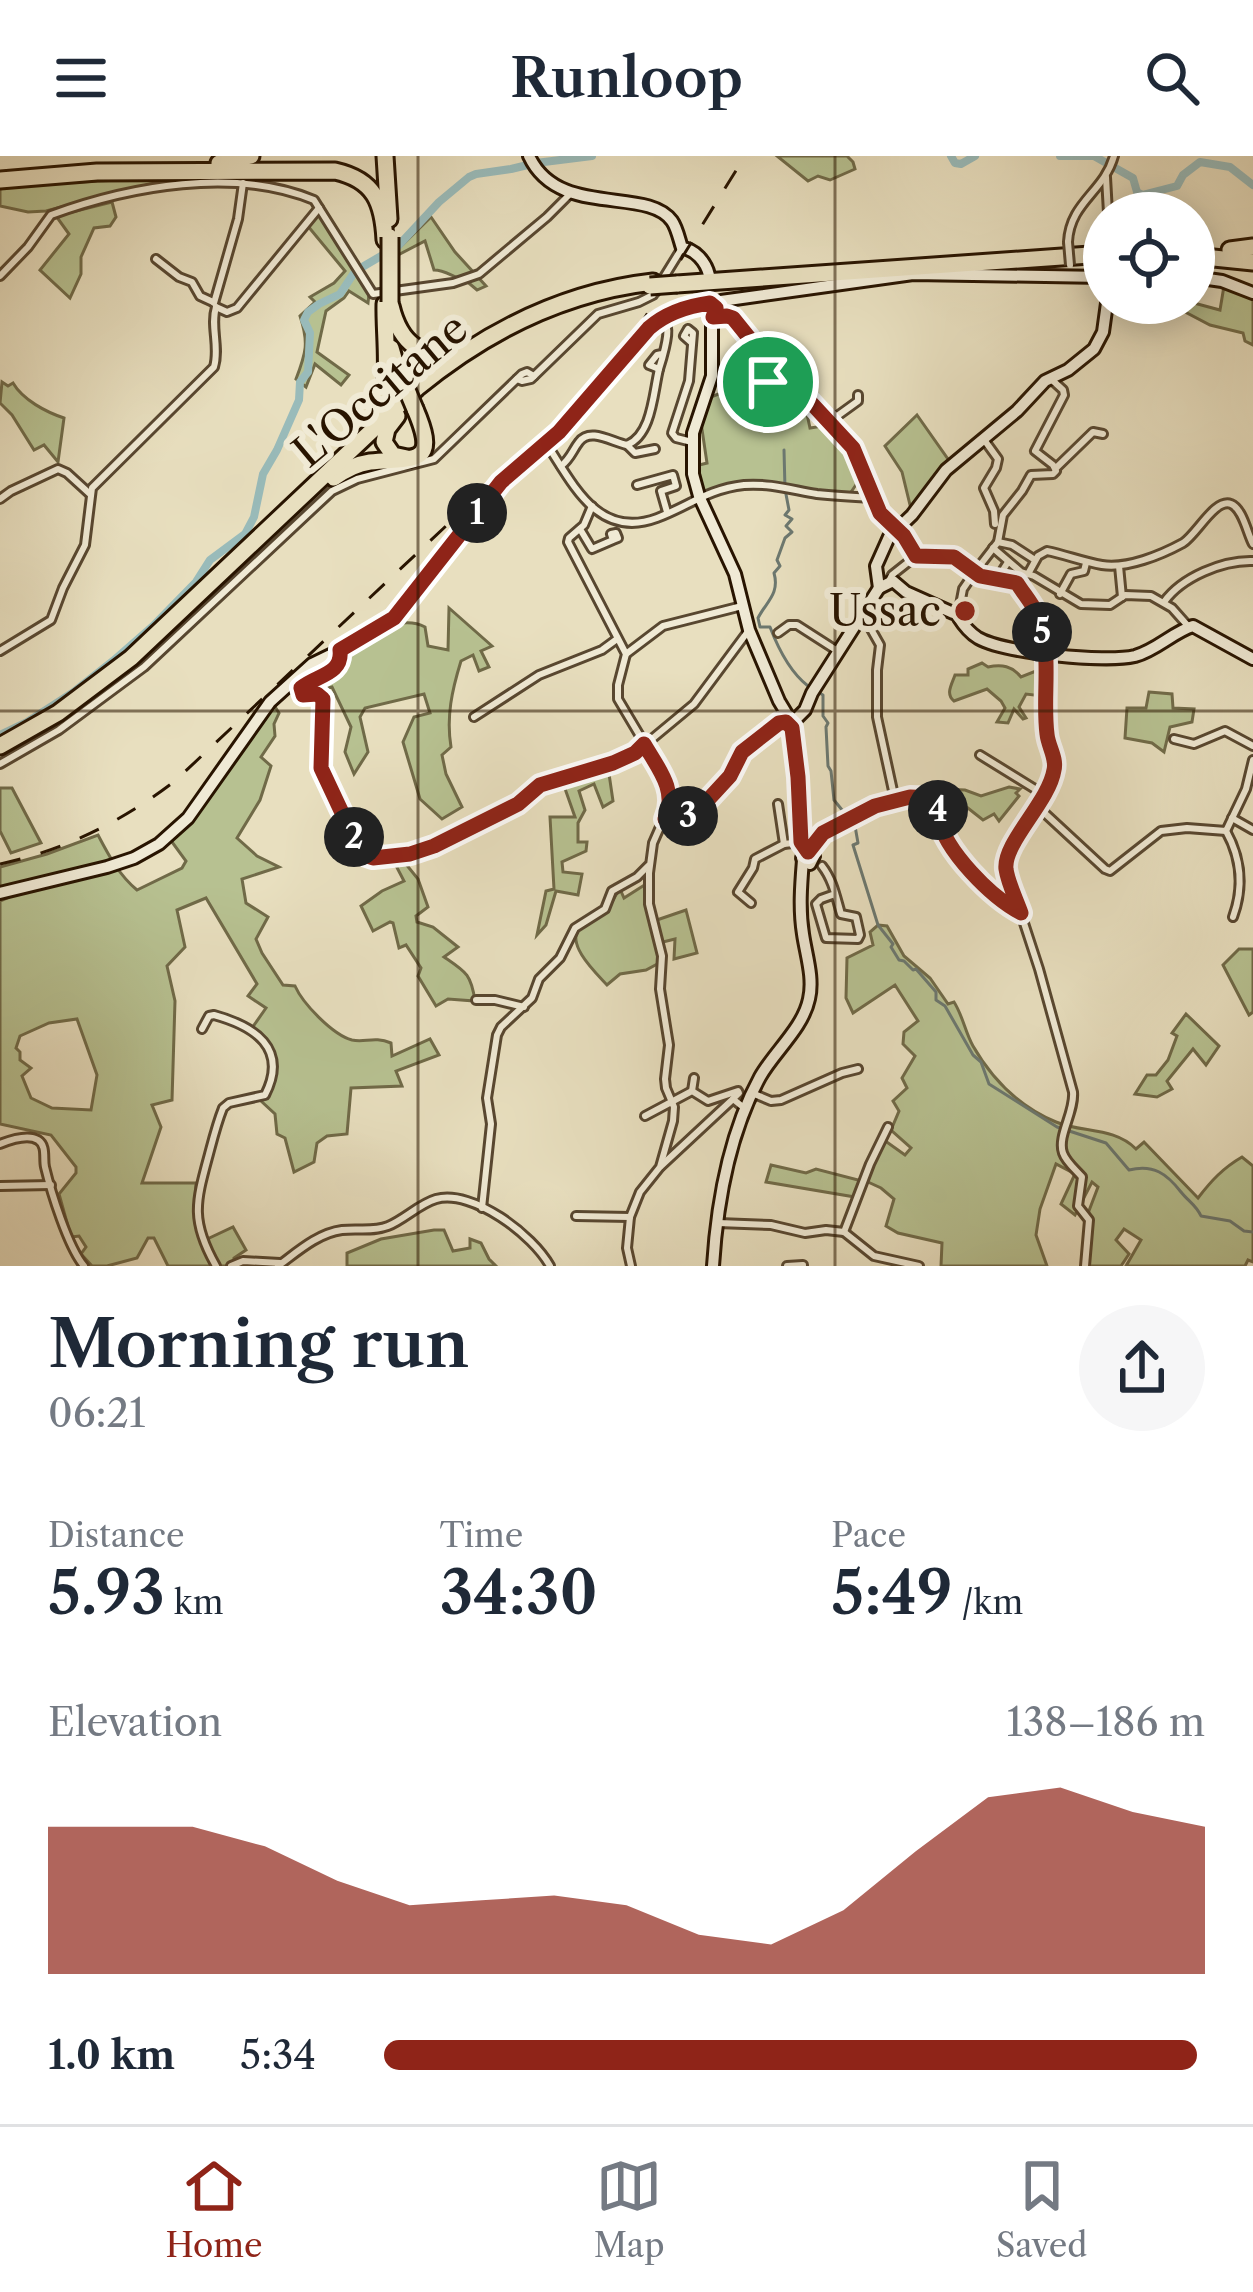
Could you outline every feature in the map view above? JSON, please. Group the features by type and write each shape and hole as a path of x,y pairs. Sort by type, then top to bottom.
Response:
{"highway":[{"path":"0,178 52,169 209,164 251,156"},
{"path":"322,484 381,412 385,396 389,315 385,156"},
{"path":"0,178 97,172 335,171 359,179 374,193 388,239"},
{"path":"1215,251 1253,254"},
{"name":"L'Occitane","path":"0,749 131,658 322,484 417,388 464,352 528,316 580,297 652,284 1083,253"},
{"path":"1215,253 1253,254"},
{"name":"L'Occitane","path":"0,749 71,710 123,670 409,401 466,356 532,320 591,298 652,284"},
{"path":"389,315 407,341 433,353 451,352 496,333"},
{"path":"322,484 362,463 407,461 424,448 425,438 394,364 389,315"},
{"path":"409,401 421,446 413,455 399,457 387,449 385,436 409,401"}],"street":[{"path":"1108,192 1113,158"},
{"path":"0,764 59,730 143,667 332,490 430,461 517,379 527,372 534,376 598,314 650,297 682,248 675,224 662,212 571,193 541,176 532,161"},
{"path":"1070,271 1069,226 1108,174"},
{"path":"0,276 28,248 51,214 166,187 243,183 310,197 375,295 471,278 493,265 571,193"},
{"path":"0,651 50,620 85,545 90,494 97,482 214,367 215,305 243,183"},
{"path":"156,260 191,282 200,296 215,305 227,311 237,308 320,207"},
{"path":"682,248 701,260 713,298 712,376 698,411 692,466 700,496 729,559 749,630 791,721 810,854"},
{"path":"0,893 134,858 159,844 188,818 270,702 312,664 394,618 493,492 546,443 656,322 713,298 913,274 1083,273"},
{"path":"1215,280 1253,293"},
{"path":"713,298 758,349 768,382 802,393 853,448 880,513 916,556"},
{"path":"1104,324 1094,349 1051,379 946,470 889,537 875,572 884,584 957,614 984,641 1045,653 1130,657 1165,643 1188,626"},
{"path":"627,445 642,435 667,328"},
{"path":"692,344 689,381 672,433 692,442"},
{"path":"659,369 645,364 662,354"},
{"path":"1051,379 1064,395 1035,451 1056,468"},
{"path":"829,422 857,401 858,395"},
{"path":"957,614 962,594 997,535 1003,514 1031,475 1053,474 1093,432 1102,434"},
{"path":"561,466 586,436 627,445 635,453 655,449"},
{"path":"982,438 998,459 984,488 1008,562 1082,604 1110,605 1122,597 1139,595 1164,602 1188,626 1253,659"},
{"path":"546,443 581,497 611,519 625,523 657,518 700,496 745,485 873,499"},
{"path":"0,500 58,469 90,494"},
{"path":"637,485 673,475 676,486 661,491"},
{"path":"657,480 668,513"},
{"path":"1012,582 1047,551 1119,566 1139,561 1187,540 1223,503 1240,512 1253,544"},
{"path":"592,506 568,542 626,654"},
{"path":"580,530 592,548 613,540"},
{"path":"997,535 1035,560"},
{"path":"1019,552 1022,572"},
{"path":"665,819 686,817 706,802 730,776 742,752 779,723 805,710 884,584 916,556 954,557 974,573 1019,585 1042,630 1046,734 1055,764 1038,807 1006,861 1073,1092 1062,1152 1082,1178 1077,1199 1089,1220 1085,1266"},
{"path":"1060,593 1071,574 1084,571 1087,561"},
{"path":"996,580 1008,562"},
{"path":"1164,602 1174,590 1208,571 1232,562 1253,562"},
{"path":"1119,566 1122,597"},
{"path":"660,1167 674,1121 666,1088 669,1061 660,989 662,956 649,904 650,865 653,843 670,802 665,778 617,694 626,654 663,626 743,606"},
{"path":"862,615 880,645 877,717 895,800"},
{"path":"778,633 797,625 839,652"},
{"path":"340,650 341,660 334,671 304,685 300,692 323,699 321,768 359,849 373,858 410,854 445,840 518,804 540,785 635,753 694,704 749,630"},
{"path":"474,717 534,677 602,650 617,639"},
{"path":"1174,740 1194,744 1225,731 1253,746"},
{"path":"980,755 1044,794"},
{"path":"1233,917 1240,862 1226,831 1246,789 1253,760"},
{"path":"713,1266 722,1188 746,1108 809,1001 801,875 823,833 895,800 938,799 938,816 957,853 992,893 1021,913"},
{"path":"778,804 784,844"},
{"path":"1038,807 1109,871 1161,831 1226,831"},
{"path":"1232,818 1253,830"},
{"path":"752,904 738,890 755,860 784,844 810,854 830,876 836,894 841,914 856,917 860,935 854,941 826,938 816,904 836,894"},
{"path":"482,1208 490,1124 487,1099 501,1027 532,998 539,979 560,958 575,928 605,909 612,891 650,865"},
{"path":"476,1000 524,1007"},
{"path":"202,1029 214,1015 245,1024 263,1039 271,1062 265,1095 223,1108 198,1188 202,1237 216,1266"},
{"path":"752,1093 781,1100 858,1070"},
{"path":"645,1116 692,1090 694,1078"},
{"path":"631,1266 627,1248 630,1217 640,1192 739,1092 708,1101 692,1090"},
{"path":"733,1099 746,1108"},
{"path":"844,1232 888,1127"},
{"path":"0,1144 22,1138 39,1141 44,1147 46,1169 70,1244 84,1266"},
{"path":"0,1186 51,1185"},
{"path":"231,1266 243,1261 280,1265 310,1242 337,1230 390,1226 440,1198 468,1200 522,1232 550,1266"},
{"path":"576,1216 630,1217"},
{"path":"716,1223 771,1225 805,1233 844,1232 874,1256 919,1266"},
{"path":"787,1266 803,1265"}],"green space":[{"path":"777,156 847,156 855,169 830,180 818,176 808,181"},
{"path":"178,177 46,211 0,206 0,186"},
{"path":"112,202 116,217 110,226 94,228 70,298 40,270 69,234 56,216"},
{"path":"319,211 369,294 368,303 349,291 326,311 317,352 349,375 341,385 315,364 306,387 296,379 305,348 300,316 315,302 310,297 345,271 307,225"},
{"path":"431,217 486,286 477,290 464,279 434,270 425,241 396,256"},
{"path":"1224,286 1253,297 1253,345 1243,333 1208,324 1215,324 1215,309 1220,310"},
{"path":"761,378 769,386 802,394 819,413 807,414 810,428 817,427 822,417 843,438 864,473 849,495 761,483 703,493 695,466 707,463 700,416 708,398"},
{"path":"2,382 13,383 36,405 64,418 58,462 44,445 34,450 0,403"},
{"path":"917,415 950,462 911,509 902,472 885,446"},
{"path":"449,608 492,646 481,651 489,667 479,671 473,655 461,661 450,714 451,747 442,755 462,807 442,819 420,799 403,742 414,717 430,713 424,694 365,708 360,717 368,752 354,774 345,752 351,727 332,687 303,691 336,671 347,654 383,628 405,623 425,627 428,646 448,650"},
{"path":"982,663 1006,667 1021,677 1041,669 1051,697 1026,694 1019,707 1026,718 1014,709 1008,723 997,722 1005,708 987,689 954,701 950,692 955,675 968,675 968,669"},
{"path":"1149,692 1172,694 1173,708 1194,709 1192,722 1170,727 1164,752 1152,743 1125,738 1127,708 1146,708"},
{"path":"272,702 279,713 275,736 261,757 271,766 260,800 237,838 279,867 242,879 246,903 268,917 256,939 262,953 283,985 295,986 319,1018 344,1037 391,1043 392,1056 430,1039 439,1055 396,1071 402,1086 351,1088 347,1134 327,1136 317,1143 314,1162 294,1172 285,1138 277,1134 275,1114 261,1101 273,1073 266,1044 252,1028 266,1008 248,996 257,984 206,898 177,910 185,947 167,966 175,1001 172,1100 152,1105 161,1127 142,1183 196,1183 195,1213 203,1241 233,1227 246,1250 234,1258 234,1266 168,1266 154,1238 148,1238 137,1258 92,1266 81,1254 86,1247 79,1236 71,1237 59,1194 76,1167 51,1135 0,1124 0,901 7,898 0,892 0,867 98,835 137,890 182,868 186,861 172,837","holes":["77,1019 97,1075 91,1110 52,1108 31,1098 22,1076 31,1068 20,1060 16,1048 20,1036 49,1023"]},
{"path":"608,767 613,801 603,807 594,784 579,791 585,810 578,823 578,842 587,842 586,851 562,862 563,872 582,874 578,895 556,891 546,925 537,935 546,891 554,889 550,817 575,817 563,783"},
{"path":"1009,787 1020,789 1019,796 999,821 994,814 983,820 959,801 939,809 942,789 981,796"},
{"path":"0,788 12,788 41,843 11,853 0,831"},
{"path":"392,858 401,858 418,879 428,907 416,916 417,922 433,927 458,947 444,957 466,974 475,1001 448,999 436,1006 418,976 421,968 406,945 399,948 393,923 373,931 361,906 404,881"},
{"path":"646,884 650,925 661,962 620,974 607,985 584,958 576,935 582,925 606,911 620,889 624,898"},
{"path":"686,910 697,953 674,959 675,939 663,942 654,921"},
{"path":"878,925 887,926 904,956 930,978 948,1004 954,1002 970,1041 998,1081 1043,1116 1118,1137 1136,1149 1144,1142 1198,1198 1242,1157 1253,1166 1253,1262 1248,1260 1245,1266 1126,1266 1141,1240 1124,1229 1116,1240 1129,1254 1121,1266 1084,1266 1087,1216 1098,1187 1092,1182 1075,1215 1061,1204 1075,1174 1056,1164 1036,1235 1047,1266 941,1266 942,1243 886,1226 894,1199 867,1179 884,1140 905,1155 911,1148 891,1130 899,1111 893,1101 907,1088 902,1078 915,1056 903,1044 904,1032 918,1021 895,985 853,1013 846,998 847,958 873,945 870,932"},
{"path":"1239,949 1253,949 1253,1012 1249,1015 1223,965"},
{"path":"1186,1014 1219,1046 1206,1065 1193,1049 1167,1081 1172,1089 1157,1097 1135,1094 1147,1075 1156,1075 1168,1060 1177,1036 1172,1033"},
{"path":"771,1165 806,1173 816,1169 862,1181 855,1197 766,1182"},
{"path":"444,1230 453,1251 470,1248 470,1239 481,1243 496,1266 347,1266 347,1253 381,1239"}],"waterway":[{"path":"0,735 75,691 113,661 196,582 210,560 245,534 254,517 263,474 308,372 310,333 304,320 308,312 340,294 354,273 398,246 469,177 592,156"},
{"path":"951,156 961,164 975,156"},
{"path":"1060,156 1094,156 1133,178 1142,195 1177,186 1200,162 1230,167 1253,185"},
{"path":"784,450 789,510 785,515 792,519 786,526 792,532 777,560 774,592 758,618 760,627 770,627 785,659 808,686"},
{"path":"816,691 823,695 823,716 828,723 834,800 855,826 858,843 853,845 878,925 899,960 916,969 936,992 936,1000 945,1006 981,1062 989,1084 1057,1127 1106,1143 1129,1170 1146,1168 1165,1176 1201,1216 1230,1221 1253,1232"}],"railway":[{"path":"0,864 92,832 175,781 548,430 639,327 745,156"}],"place":[{"name":"Ussac","path":"965,611"}],"route":[{"path":"710,303 716,308 713,317 733,318 758,349 768,382 802,393 847,440 880,513 904,536 916,556 954,557 980,576 1017,583 1036,614 1045,656 1046,734 1055,764 1031,819 1008,852 1007,874 1021,913 992,893 965,865 944,832 937,798 910,797 875,806 823,833 808,852 801,844 792,728 786,722 745,749 730,776 686,817 665,819 670,802 665,778 644,744 613,763 540,785 518,804 434,846 410,854 364,855 321,768 323,699 317,694 303,695 301,688 334,671 341,660 340,650 394,618 501,482 559,432 656,322 710,303"}]}
